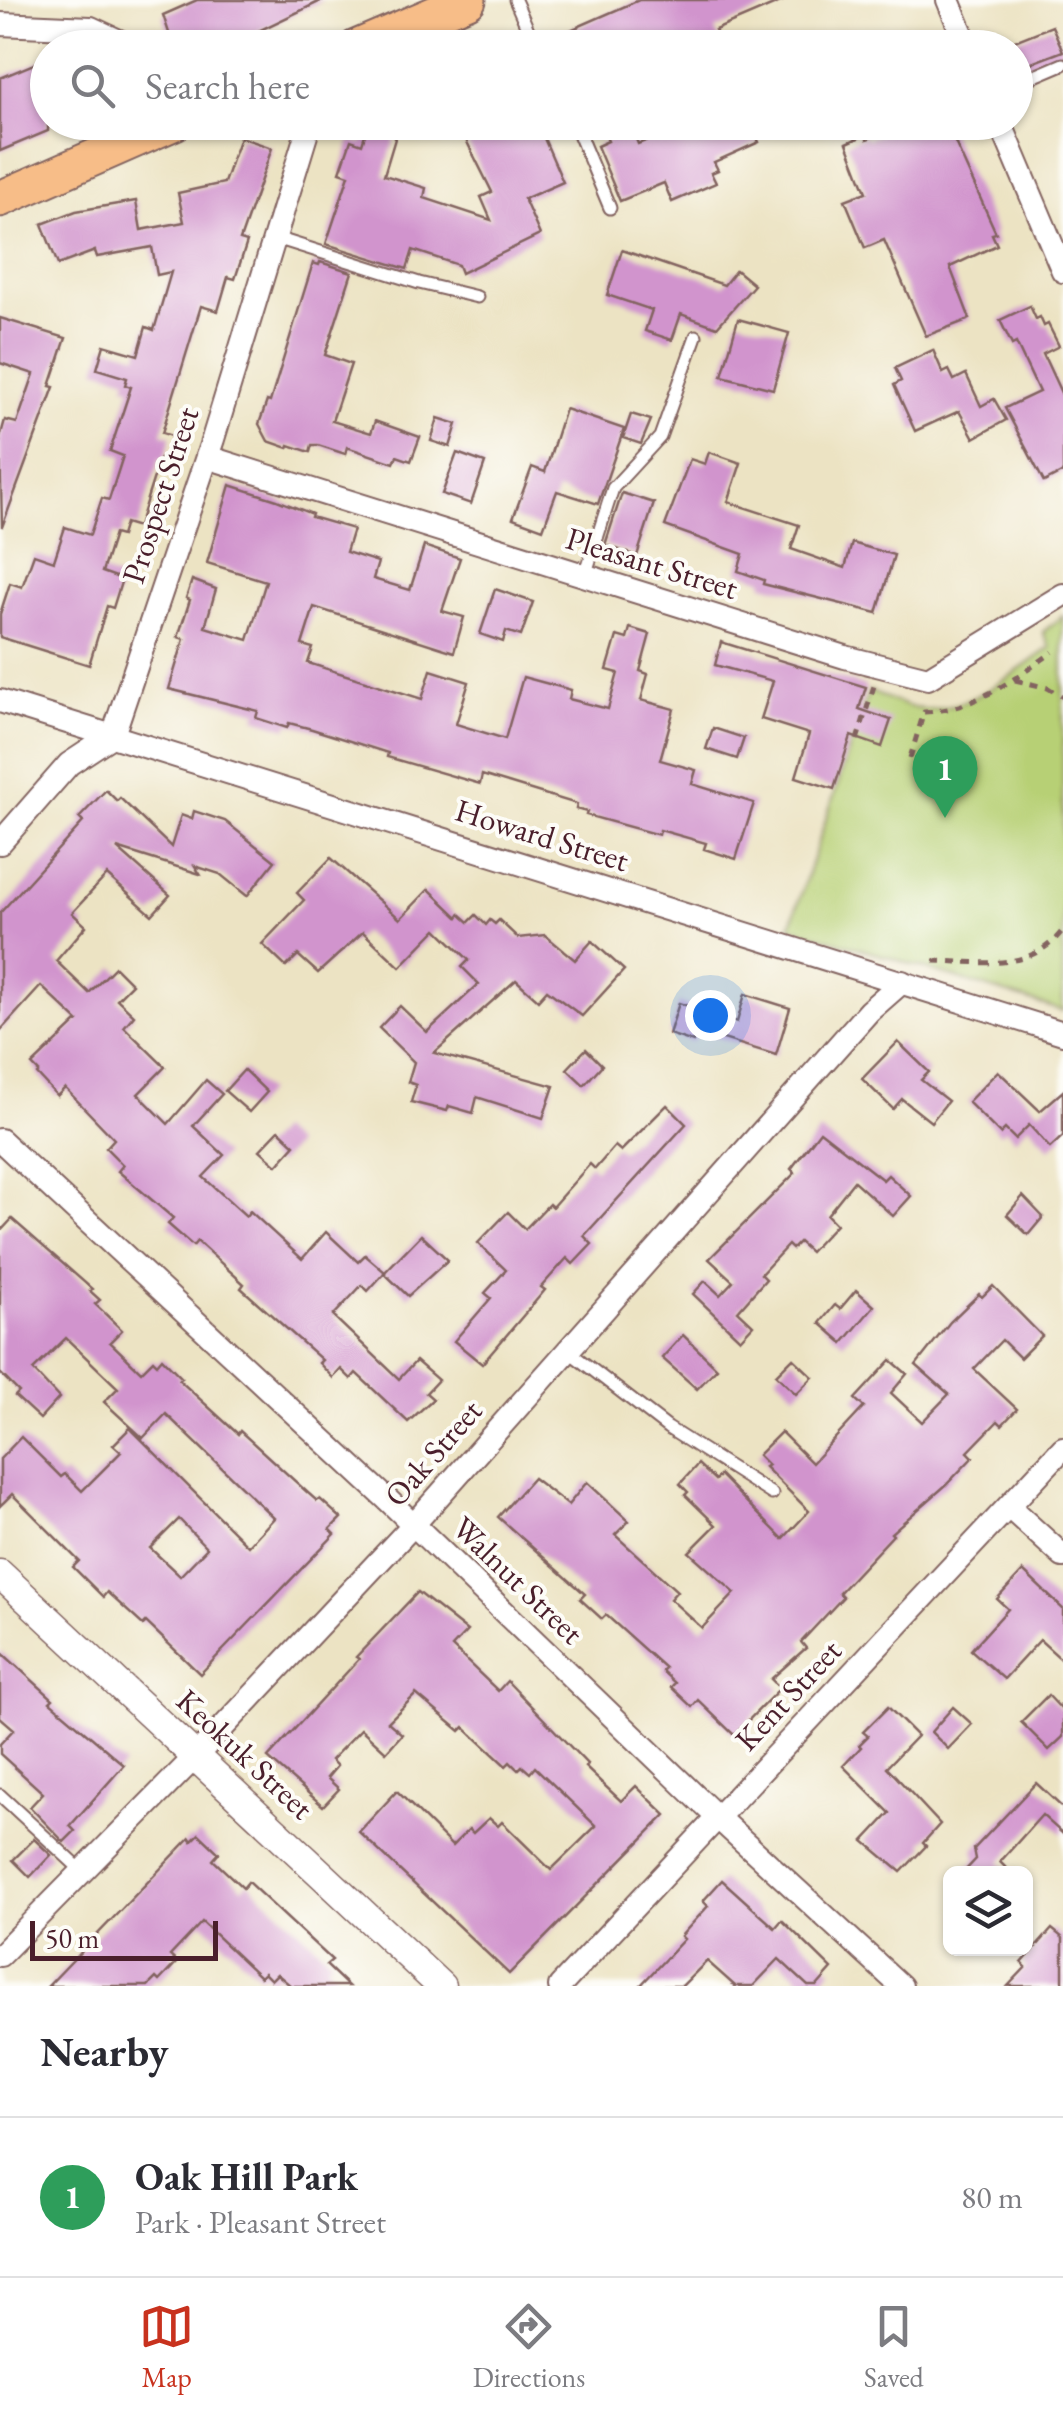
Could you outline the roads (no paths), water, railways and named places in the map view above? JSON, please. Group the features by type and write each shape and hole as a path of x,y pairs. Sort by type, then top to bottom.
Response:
{"main road":[{"path":"398,30 468,0"},
{"path":"0,199 133,140"}],"street":[{"path":"948,0 961,30"},
{"path":"0,24 95,30"},
{"name":"Prospect Street","path":"113,735 207,457 305,140"},
{"path":"1008,140 1063,271"},
{"name":"Pleasant Street","path":"207,457 844,658 928,678 1063,594"},
{"name":"Howard Street","path":"0,701 1063,1033"},
{"path":"0,843 70,764 113,735"},
{"name":"Oak Street","path":"0,1955 196,1756 413,1526 869,1011 902,982"},
{"name":"Walnut Street","path":"0,1140 901,1986"},
{"name":"Kent Street","path":"560,1986 1063,1448"},
{"path":"1008,1506 1063,1556"},
{"name":"Keokuk Street","path":"0,1574 442,1986"}],"lane":[{"path":"515,0 528,30"},
{"path":"1033,77 1063,64"},
{"path":"582,140 610,208"},
{"path":"276,238 419,283 477,296"},
{"path":"586,576 612,488 660,437 696,336"},
{"path":"567,1350 668,1428 772,1494"},
{"path":"0,1795 81,1870"}],"place":[{"name":"Oak Hill Park","path":"945,818"}]}
